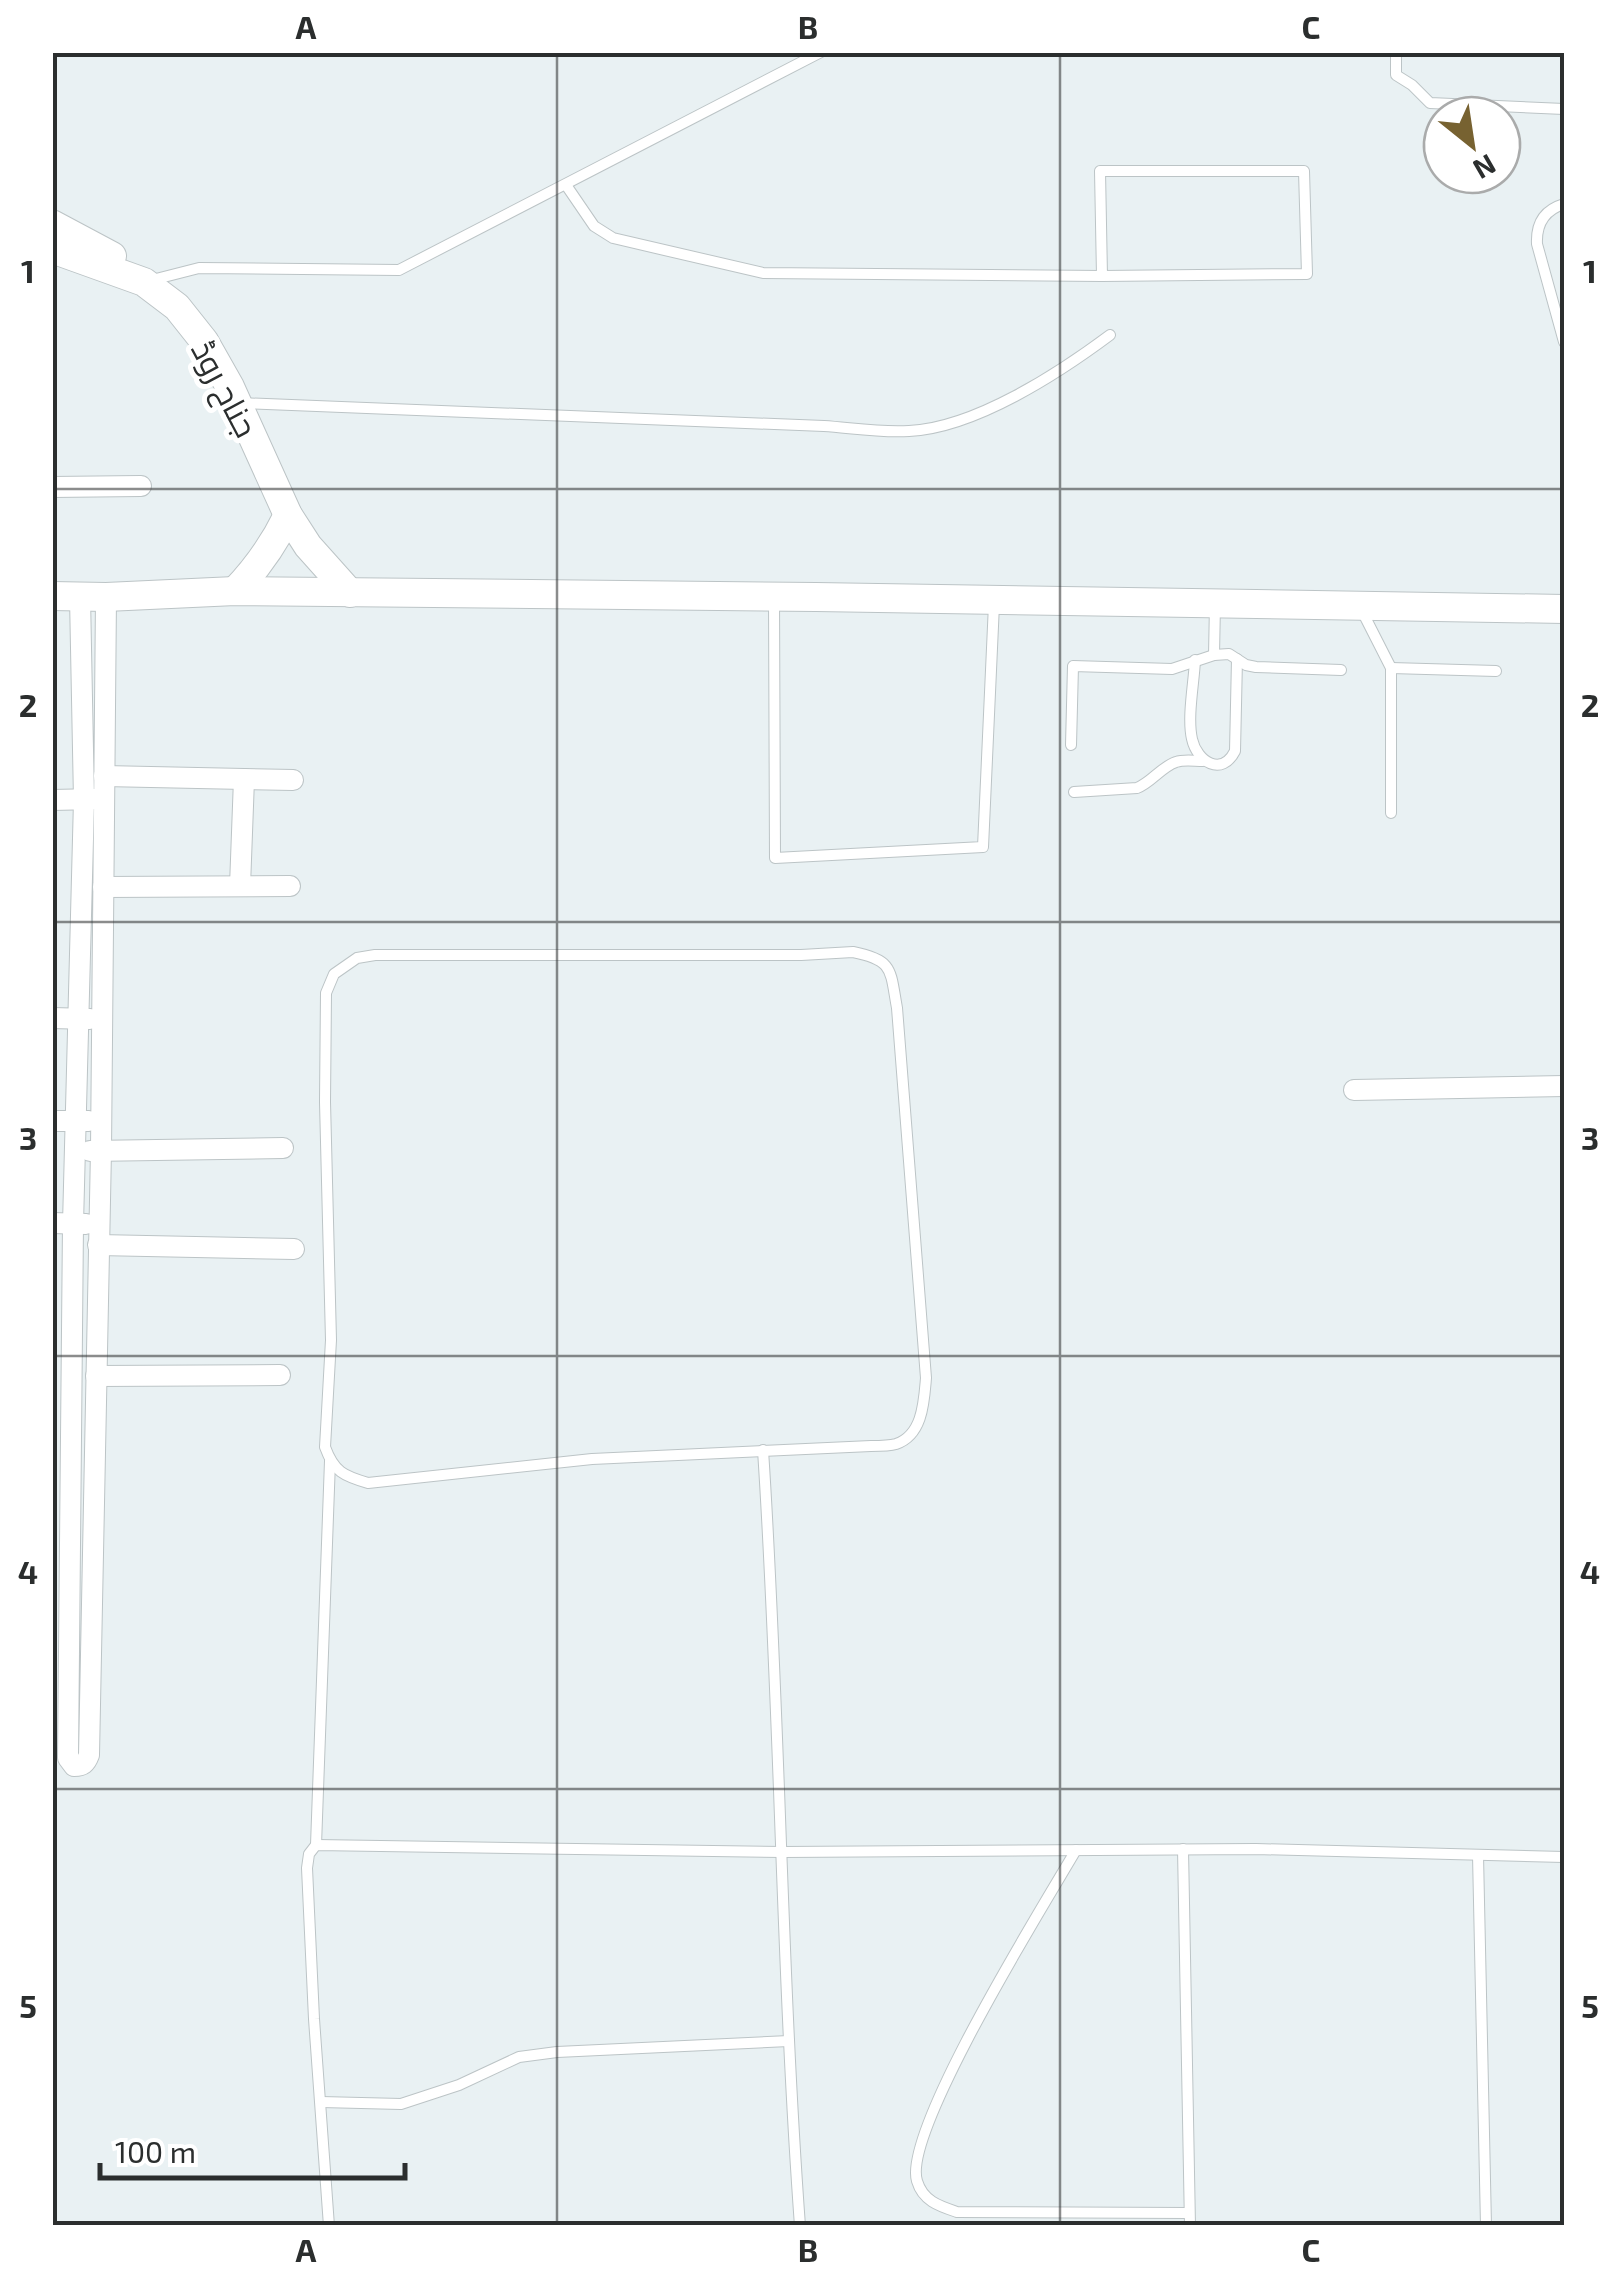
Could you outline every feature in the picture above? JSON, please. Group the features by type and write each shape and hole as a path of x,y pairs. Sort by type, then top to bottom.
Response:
{"street":[{"path":"52,224 106,252 144,282"},
{"name":"جناح روڈ","path":"52,249 144,282 178,307 204,340 238,403 288,515 308,546 350,594"},
{"path":"52,488 141,486"},
{"path":"235,591 258,566 288,515"},
{"path":"80,597 235,591 1564,609"},
{"path":"80,597 94,799 103,887 89,1755 86,1763 74,1766 68,1758 62,1440 63,1224 75,1151 94,799 104,776 80,597"},
{"path":"104,776 294,780"},
{"path":"240,886 244,779"},
{"path":"52,800 94,799"},
{"path":"103,887 290,886"},
{"path":"52,1018 102,1019"},
{"path":"1354,1090 1564,1086"},
{"path":"52,1122 101,1121"},
{"path":"75,1151 283,1148"},
{"path":"63,1224 98,1223"},
{"path":"98,1245 294,1249"},
{"path":"96,1376 280,1375"},
{"path":"62,1440 94,1446"}],"lane":[{"path":"144,282 199,268 399,270 821,52"},
{"path":"1396,52 1396,74 1430,103 1564,109"},
{"path":"566,185 594,226 614,238 763,273 1102,276 1306,274 1304,171 1100,170 1102,276"},
{"path":"1564,204 1544,216 1536,230 1564,342"},
{"path":"238,403 910,432 951,424 1006,400 1068,366 1110,335"},
{"path":"774,596 774,858 983,847 994,600"},
{"path":"1214,655 1215,604"},
{"path":"1359,606 1391,668 1392,813"},
{"path":"1072,745 1074,666 1172,668 1229,654 1256,667 1341,670"},
{"path":"1196,660 1191,730 1196,753 1212,764 1223,764 1235,751 1237,659"},
{"path":"1391,668 1496,670"},
{"path":"1074,792 1138,788 1178,761 1204,760"},
{"path":"330,1461 346,1476 368,1484 592,1459 894,1444 909,1435 923,1410 926,1378 897,1008 885,964 876,956 852,952 375,955 357,958 334,974 326,992 331,1340 326,1447 330,1461 316,1845 309,1854 307,1868 330,2226"},
{"path":"763,1450 800,2226"},
{"path":"316,1845 783,1852 1256,1849 1564,1858"},
{"path":"1076,1850 966,2040 918,2147 916,2178 923,2194 958,2212 1190,2219 1184,1849"},
{"path":"1478,1856 1486,2226"},
{"path":"321,2102 401,2104 458,2086 518,2057 790,2041"}]}
